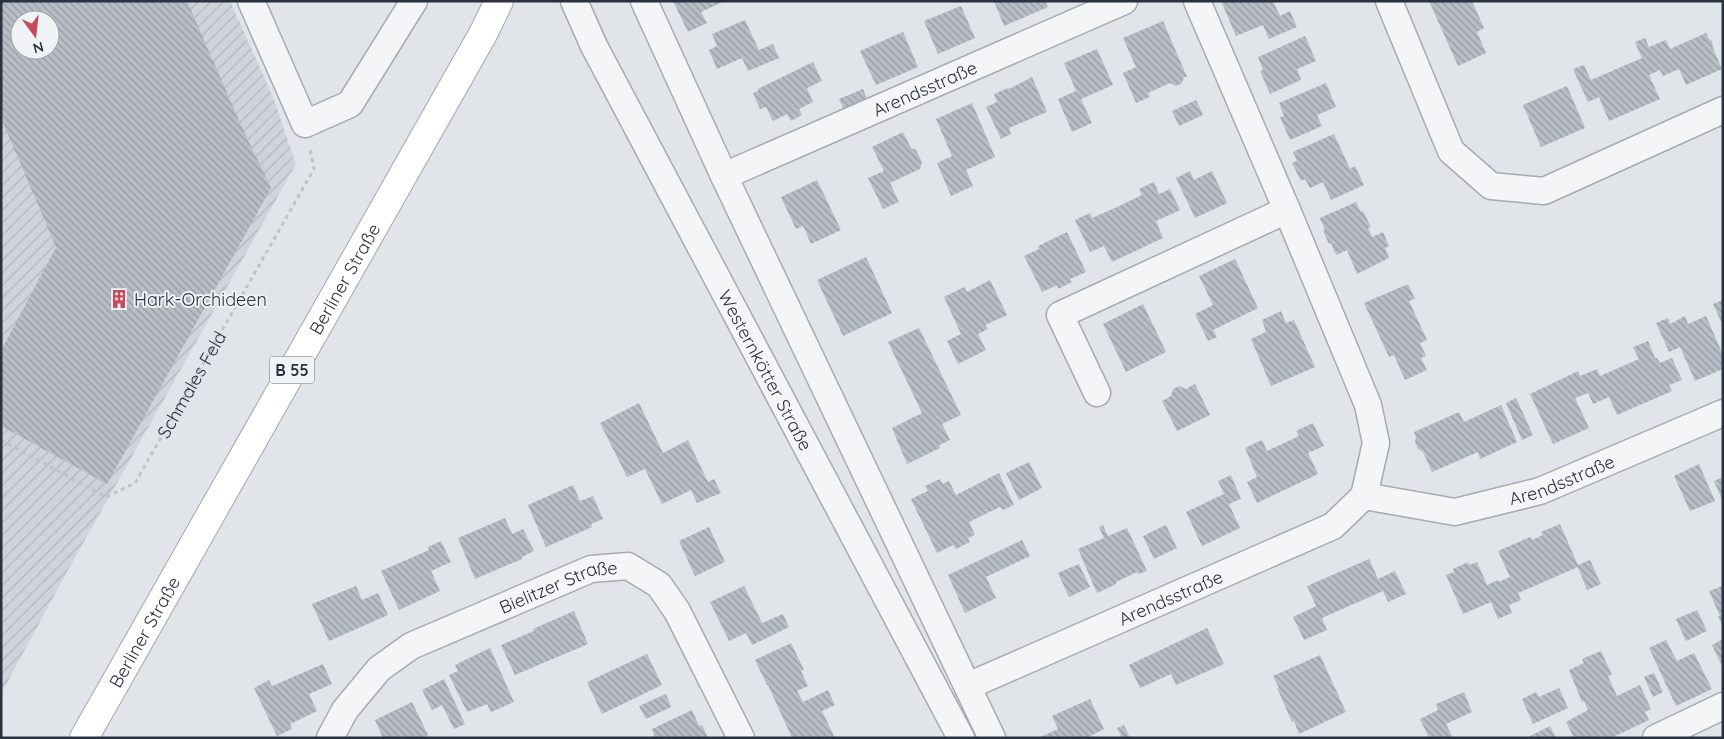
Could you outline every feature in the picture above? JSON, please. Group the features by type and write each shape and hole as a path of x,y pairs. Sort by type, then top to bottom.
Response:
{"main road":[{"name":"Berliner Straße","path":"84,738 500,1"}],"street":[{"path":"251,1 305,124 350,104 414,1"},
{"name":"Westernkötter Straße","path":"574,1 594,46 962,738"},
{"path":"644,1 724,176 992,738"},
{"name":"Arendsstraße","path":"724,176 1124,1"},
{"path":"1197,1 1368,404 1376,444 1364,496"},
{"path":"1389,1 1451,150 1491,186 1544,191 1723,110"},
{"path":"1097,393 1060,314 1287,210"},
{"name":"Arendsstraße","path":"968,686 1333,526 1364,496 1455,512 1540,491 1723,413"},
{"name":"Bielitzer Straße","path":"330,738 345,710 379,669 411,646 591,568 628,566 659,585 677,611 741,738"},
{"path":"1656,738 1723,706"}],"path":[{"name":"Schmales Feld","path":"1,440 106,497 135,483 314,169 305,124"}],"shaded area":[{"path":"1,1 230,1 273,97 296,164 62,581 1,694"}],"building":[{"name":"Hark-Orchideen","path":"1,1 187,1 240,123 271,188 107,484 1,426 1,351 56,247 1,118"},
{"path":"673,1 725,1 701,12 707,23 688,32"},
{"path":"994,1 1045,1 1048,7 1004,26"},
{"path":"1221,1 1273,1 1280,16 1290,11 1297,27 1269,39 1263,25 1236,36"},
{"path":"1429,1 1472,1 1484,28 1477,32 1486,53 1458,66"},
{"path":"961,6 975,38 938,54 924,21"},
{"path":"745,20 759,50 773,44 779,58 748,71 742,58 717,69 709,50 717,46 712,34"},
{"path":"1163,21 1187,77 1184,77 1182,83 1176,86 1170,83 1148,93 1150,97 1136,103 1123,73 1136,67 1123,38"},
{"path":"903,32 918,67 876,85 860,51"},
{"path":"1706,33 1712,41 1722,69 1686,85 1679,69 1663,76 1660,70 1649,75 1660,99 1609,121 1599,97 1588,102 1573,69 1584,65 1591,80 1642,58 1635,42 1645,38 1649,47 1666,40 1670,49"},
{"path":"1305,36 1316,61 1297,69 1301,80 1270,94 1260,71 1263,70 1258,57"},
{"path":"1097,49 1113,85 1081,99 1092,123 1072,132 1058,99 1076,91 1064,63"},
{"path":"813,62 822,81 807,88 813,102 799,109 802,115 791,121 787,114 773,121 766,107 760,109 753,93"},
{"path":"1032,77 1047,112 1009,128 1011,134 1001,139 986,107 997,102 994,94 1009,89"},
{"path":"1326,83 1336,107 1317,115 1322,126 1290,140 1280,117 1284,116 1279,103"},
{"path":"1567,86 1585,128 1541,147 1523,105"},
{"path":"863,89 868,101 845,112 839,99"},
{"path":"1196,100 1203,115 1179,126 1172,111"},
{"path":"972,103 995,157 966,170 973,186 951,196 937,163 952,156 936,119"},
{"path":"903,132 911,148 916,150 922,162 920,169 890,183 899,202 883,209 868,178 884,171 872,147"},
{"path":"1334,134 1350,169 1355,166 1364,185 1331,200 1323,182 1310,188 1305,179 1301,181 1292,163 1297,161 1293,152"},
{"path":"1190,171 1194,180 1212,171 1227,203 1195,218 1176,178"},
{"path":"817,180 841,230 811,244 803,226 796,229 781,197"},
{"path":"1154,182 1159,194 1170,189 1180,210 1156,221 1163,238 1112,262 1104,246 1090,252 1075,220 1090,213 1092,218 1142,195 1139,189"},
{"path":"1356,202 1371,227 1368,228 1372,237 1383,232 1389,246 1385,248 1389,258 1357,274 1347,250 1336,255 1323,231 1325,230 1320,218"},
{"path":"1067,232 1086,272 1070,279 1072,282 1058,289 1057,285 1042,292 1024,256 1039,249 1038,246"},
{"path":"866,257 892,313 843,336 817,280"},
{"path":"1235,259 1258,308 1213,330 1217,337 1208,341 1195,314 1213,305 1199,276"},
{"path":"990,280 1007,315 985,325 988,329 978,334 986,350 958,364 947,341 961,334 944,297 964,287 967,292"},
{"path":"1408,284 1415,299 1409,301 1427,340 1420,343 1426,356 1421,358 1427,370 1405,380 1394,355 1389,357 1364,303"},
{"path":"1723,300 1723,326 1713,304"},
{"path":"1143,304 1166,352 1126,372 1103,324"},
{"path":"1281,311 1286,323 1294,320 1315,367 1271,386 1251,339 1266,332 1262,320"},
{"path":"1685,316 1688,324 1706,316 1723,355 1723,369 1695,381 1680,347 1669,352 1656,323 1668,318 1670,324"},
{"path":"919,328 961,415 942,424 950,440 939,445 940,448 907,464 892,428 922,413 888,342"},
{"path":"1648,341 1655,358 1660,363 1672,358 1682,380 1669,385 1672,391 1617,415 1609,397 1593,404 1588,393 1575,398 1589,428 1553,444 1530,394 1578,371 1580,376 1597,369 1600,376 1639,359 1633,347"},
{"path":"1195,384 1210,415 1177,431 1162,401 1171,396 1173,389 1179,386 1186,389"},
{"path":"1516,398 1533,435 1522,440 1506,403"},
{"path":"639,403 663,453 688,440 708,482 714,479 721,493 697,503 691,490 662,504 645,469 627,477 600,423"},
{"path":"1501,405 1517,442 1480,459 1478,452 1432,472 1423,452 1418,449 1414,432 1459,412 1464,422"},
{"path":"1313,423 1324,446 1308,453 1318,474 1257,503 1247,482 1257,477 1245,448 1262,440 1267,451 1299,436 1296,431"},
{"path":"1029,462 1042,488 1019,500 1006,473"},
{"path":"1699,464 1715,501 1690,511 1674,476"},
{"path":"999,473 1014,505 1003,510 1000,507 969,522 975,535 968,538 970,542 956,549 953,545 937,553 911,499 928,491 925,486 940,479 943,484 949,481 956,495"},
{"path":"1231,475 1241,499 1229,504 1240,528 1202,546 1186,512 1224,494 1218,481"},
{"path":"1723,477 1723,502 1714,481"},
{"path":"573,485 580,501 593,496 603,519 591,524 592,527 546,547 528,505"},
{"path":"505,518 512,534 523,529 534,551 522,557 522,559 475,579 458,538"},
{"path":"1560,524 1578,565 1590,560 1601,584 1587,590 1578,567 1518,593 1521,600 1509,605 1512,613 1498,619 1491,602 1463,614 1446,575 1454,572 1453,569 1468,562 1469,565 1477,562 1487,585 1498,580 1499,582 1510,577 1498,551 1530,537 1532,540 1543,535 1541,532"},
{"path":"1103,525 1108,536 1127,528 1147,571 1138,574 1137,572 1097,593 1078,549 1104,538 1099,527"},
{"path":"1166,525 1177,548 1154,559 1143,536"},
{"path":"709,527 725,562 695,576 679,541"},
{"path":"1022,540 1030,556 986,577 996,598 965,613 948,575"},
{"path":"441,541 451,562 431,571 440,591 399,610 381,571 429,550 428,547"},
{"path":"1369,559 1378,579 1395,571 1406,594 1388,602 1383,591 1322,618 1327,630 1304,640 1293,617 1316,606 1307,586"},
{"path":"1079,564 1090,587 1069,597 1058,573"},
{"path":"356,586 362,600 378,593 388,615 329,641 312,604"},
{"path":"744,586 762,623 783,614 789,627 752,645 746,633 729,641 710,602"},
{"path":"1723,586 1723,626 1709,591"},
{"path":"1697,610 1707,631 1686,641 1676,619"},
{"path":"574,611 588,644 515,675 501,645"},
{"path":"1207,628 1224,664 1176,685 1171,674 1140,688 1129,665"},
{"path":"1666,640 1677,661 1694,653 1712,689 1676,706 1649,648"},
{"path":"1721,640 1723,644 1723,668 1712,645"},
{"path":"791,643 804,670 801,671 808,686 797,691 803,702 828,690 835,705 822,711 835,738 792,738 755,660"},
{"path":"490,648 514,702 491,712 487,704 467,712 449,675 458,671 455,665"},
{"path":"1601,651 1612,675 1608,676 1617,696 1640,685 1651,709 1645,712 1649,720 1611,738 1574,738 1566,722 1588,710 1584,701 1582,702 1569,670 1584,663 1582,659"},
{"path":"647,654 662,685 602,714 587,682"},
{"path":"1320,655 1346,712 1299,734 1273,676"},
{"path":"323,664 332,684 309,694 317,711 290,724 292,729 277,736 254,688 269,680 272,686"},
{"path":"1654,673 1663,692 1653,697 1644,677"},
{"path":"444,679 465,724 454,729 442,705 432,710 422,690"},
{"path":"1559,688 1568,708 1533,724 1522,699 1536,692 1539,697"},
{"path":"1464,692 1472,712 1446,724 1453,738 1429,738 1420,719 1438,710 1436,704"},
{"path":"666,694 671,707 646,719 639,706"},
{"path":"1090,699 1104,729 1086,738 1038,738 1058,729 1052,716"},
{"path":"412,702 428,735 423,738 383,738 375,720"},
{"path":"692,710 699,726 702,725 708,738 655,738 652,729"},
{"path":"1124,725 1130,738 1122,738 1117,728"},
{"path":"1550,726 1556,738 1526,738"}],"place":[{"name":"Hark-Orchideen","path":"119,299"}]}
